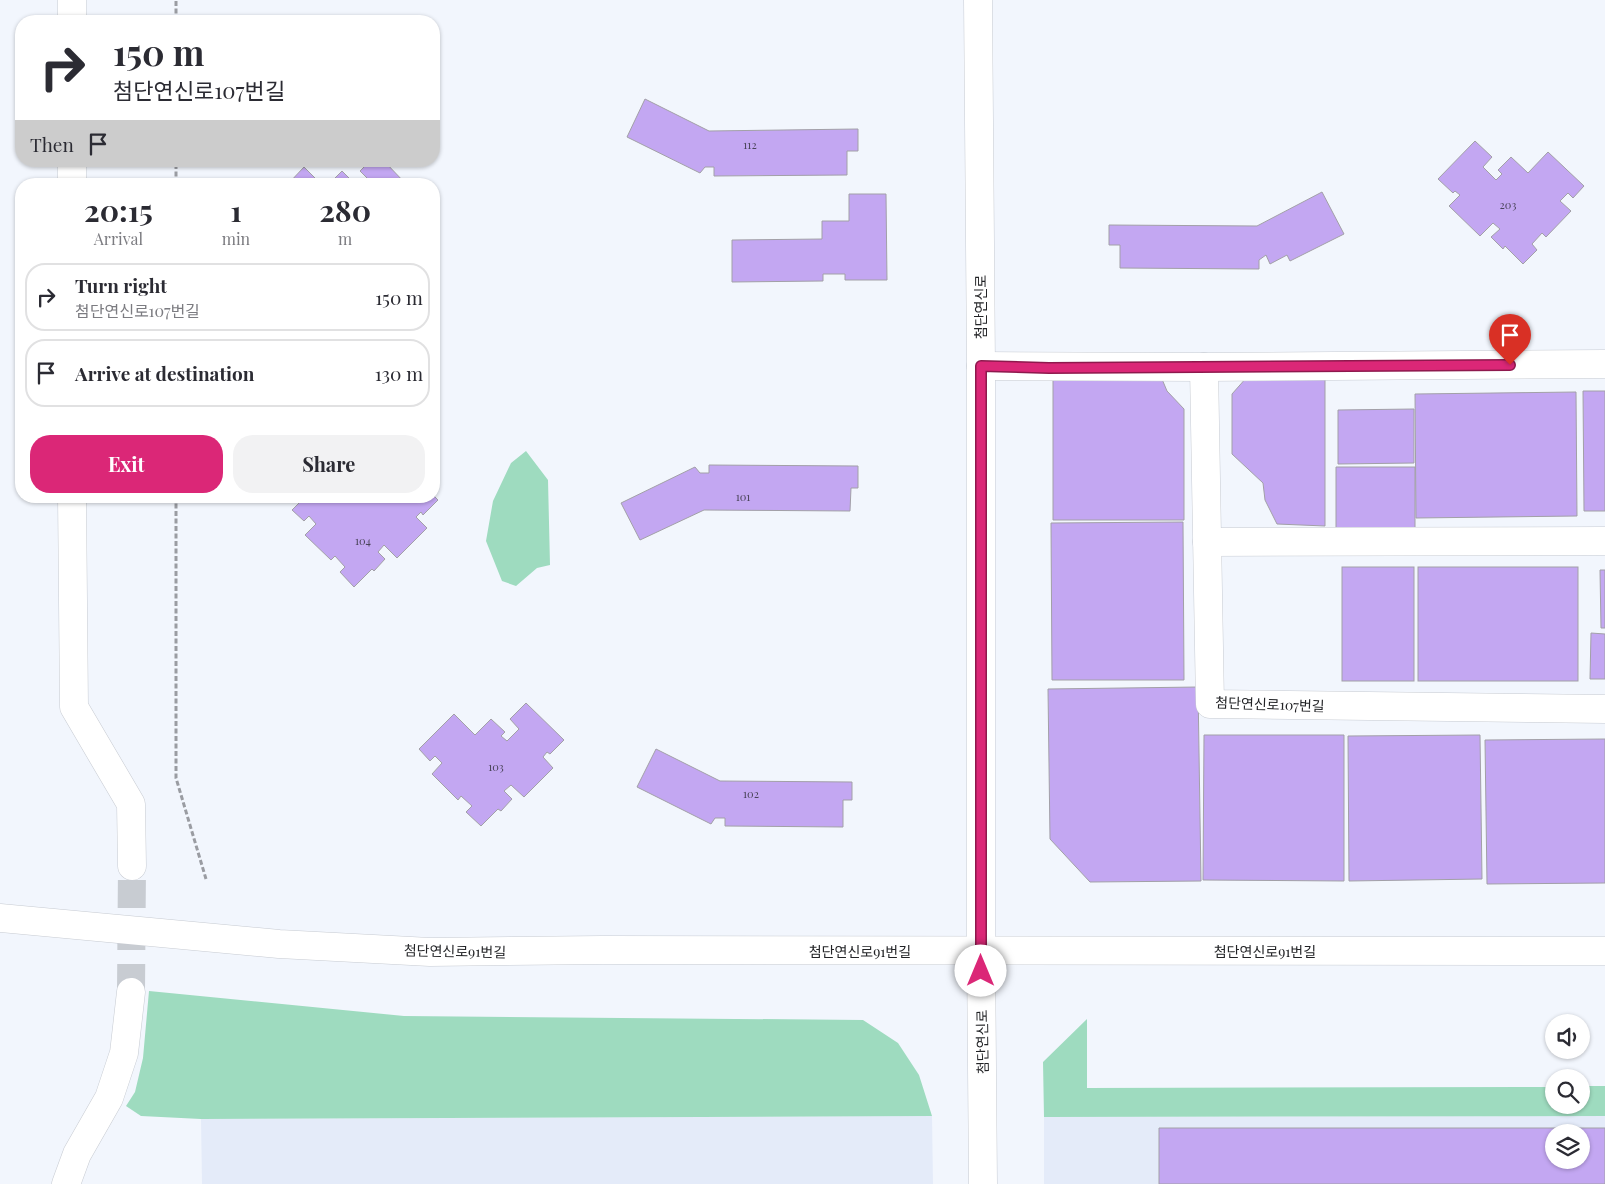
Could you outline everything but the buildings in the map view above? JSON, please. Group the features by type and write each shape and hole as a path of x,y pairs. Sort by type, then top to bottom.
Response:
{"street":[{"path":"72,0 72,15"},
{"name":"첨단연신로","path":"978,0 983,1184"},
{"path":"981,366 1204,367 1605,364"},
{"name":"첨단연신로107번길","path":"1204,367 1210,704 1605,709"},
{"path":"72,503 74,707 131,804 132,866"},
{"path":"1208,542 1605,541"},
{"name":"첨단연신로91번길","path":"0,918 279,944 430,952 602,950 1605,951"},
{"path":"66,1184 77,1154 109,1098 124,1053 131,992"}],"path":[{"path":"176,0 176,15"},
{"path":"176,503 176,778 206,879"}],"shaded area":[{"path":"932,1116 933,1184 202,1184 201,1119"},
{"path":"1605,1116 1605,1184 1044,1184 1044,1117"}],"green space":[{"path":"526,451 548,480 550,565 537,568 516,586 502,581 486,541 493,501 511,463"},
{"path":"149,991 404,1016 863,1020 898,1043 919,1075 932,1116 201,1119 141,1116 126,1106 135,1092 143,1058"},
{"path":"1087,1019 1087,1088 1545,1087 1545,1114 1590,1114 1590,1086 1605,1086 1605,1116 1044,1117 1043,1062"}],"tunnel":[{"path":"131,992 132,866"}],"route":[{"path":"981,971 981,366 1049,368 1510,365"}]}
